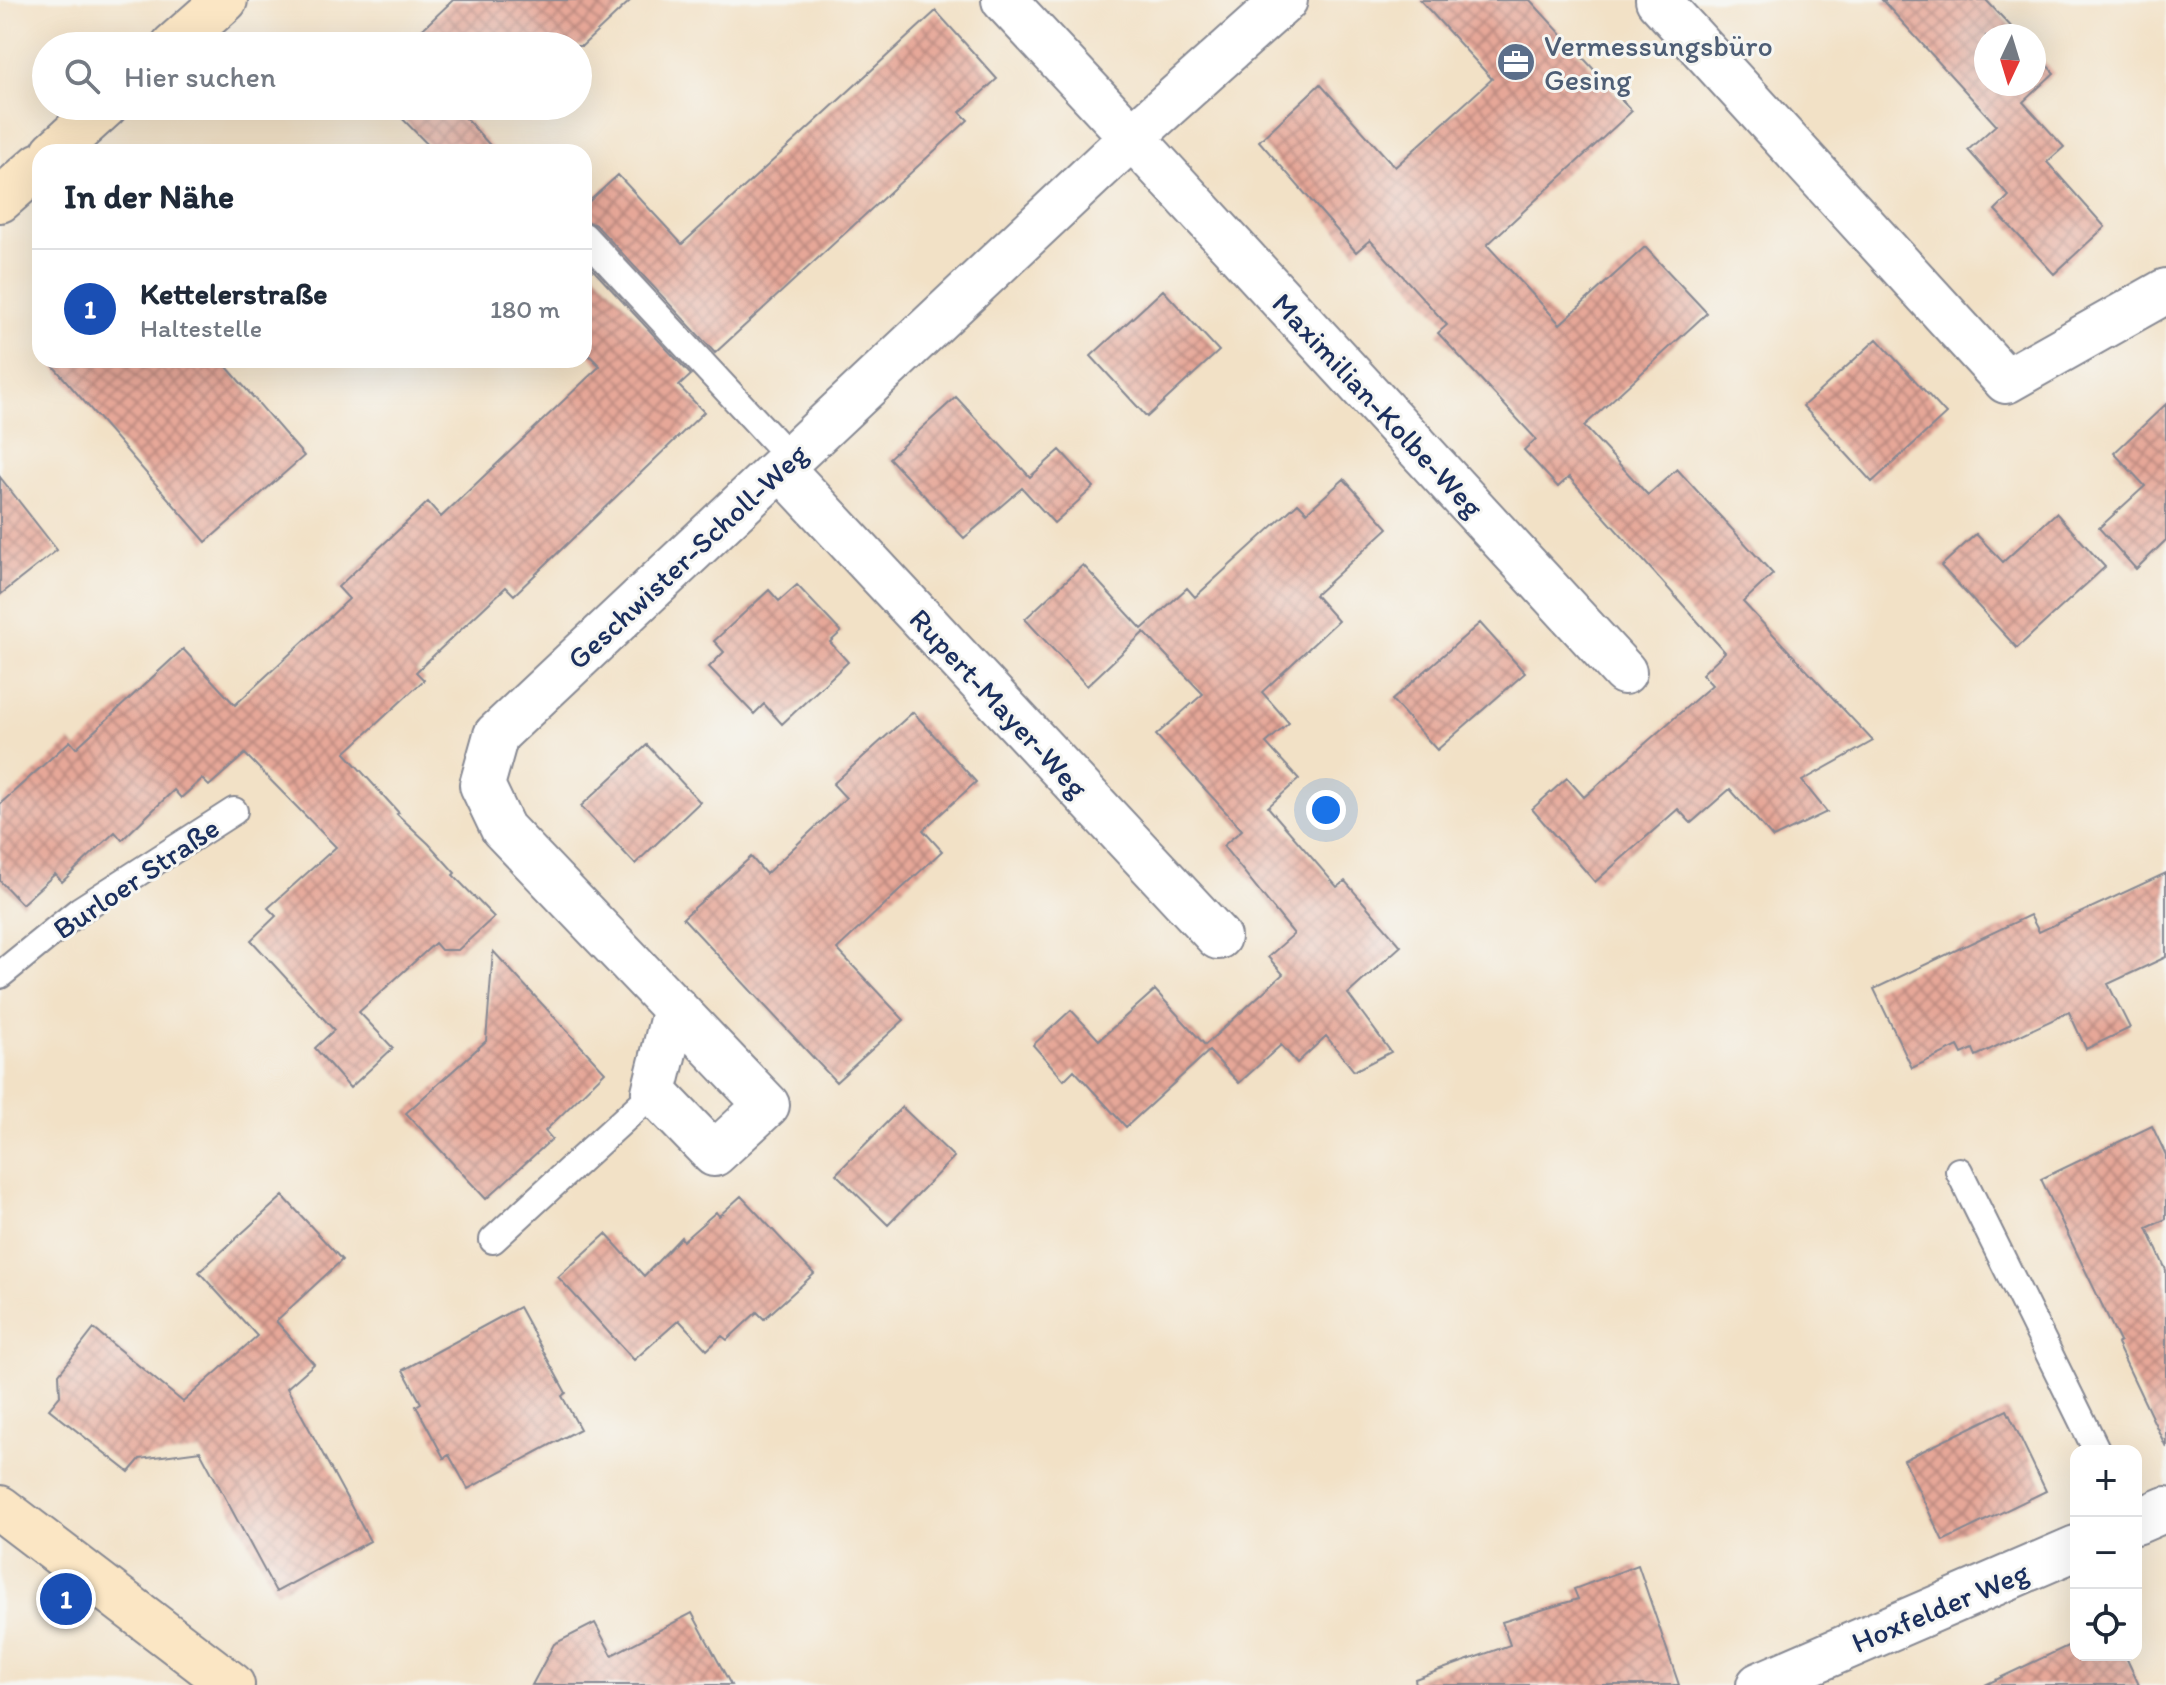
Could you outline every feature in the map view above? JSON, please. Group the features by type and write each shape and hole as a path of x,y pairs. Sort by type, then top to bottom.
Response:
{"main road":[{"path":"189,32 225,0"},
{"path":"63,144 89,120"},
{"path":"0,200 32,172"},
{"path":"0,1508 232,1685"}],"street":[{"name":"Maximilian-Kolbe-Weg","path":"1004,0 1624,672"},
{"name":"Geschwister-Scholl-Weg","path":"654,1092 714,1154 767,1105 503,829 482,785 496,735 1132,137 1285,0"},
{"path":"1658,0 2006,381 2166,291"},
{"name":"Rupert-Mayer-Weg","path":"786,464 1218,937"},
{"path":"654,1092 675,1008"},
{"path":"2142,1519 2166,1509"},
{"name":"Hoxfelder Weg","path":"1759,1685 2070,1551"}],"lane":[{"path":"592,245 786,464"},
{"name":"Burloer Straße","path":"0,975 80,910 234,811"},
{"path":"493,1240 654,1092"},
{"path":"1959,1171 2094,1445"}],"building":[{"path":"453,0 631,0 592,37 592,32 419,32"},
{"path":"1420,0 1530,0 1632,111 1487,245 1560,324 1645,247 1707,313 1584,426 1648,495 1677,469 1773,574 1743,602 1873,741 1802,781 1827,812 1773,838 1730,789 1691,823 1678,809 1595,882 1532,809 1567,778 1584,797 1712,685 1702,674 1725,652 1569,477 1558,487 1524,450 1536,439 1438,333 1447,325 1370,240 1356,252 1259,141 1320,84 1395,167 1492,79"},
{"path":"1882,0 1986,0 2009,24 1974,24 1974,96 2029,96 2023,102 2064,147 2047,162 2105,227 2054,274 1995,210 2009,196 1968,150 1996,125"},
{"path":"936,11 997,79 960,112 968,120 715,353 592,223 592,199 618,175 682,244"},
{"path":"2046,64 2054,73 2046,80"},
{"path":"404,120 467,120 489,144 427,144"},
{"path":"592,269 691,375 679,386 704,412 514,595 506,587 416,672 424,680 345,753 397,814 429,844 455,873 453,875 494,917 458,950 441,950 435,943 359,1012 393,1048 350,1088 315,1048 334,1030 251,940 276,916 268,908 336,847 245,754 209,786 202,779 181,798 174,790 122,840 115,832 62,882 55,874 22,904 0,881 0,804 70,741 76,748 183,649 235,705 349,599 338,587 428,502 441,517 600,366 592,358"},
{"path":"1163,290 1219,351 1147,417 1091,356"},
{"path":"1877,339 1946,414 1872,482 1803,406"},
{"path":"55,368 228,368 304,456 206,542"},
{"path":"956,397 1030,477 1060,450 1094,487 1054,523 1022,488 964,538 889,458"},
{"path":"2166,404 2166,540 2136,569 2099,528 2145,486 2114,453"},
{"path":"0,477 57,550 0,595"},
{"path":"1344,479 1388,528 1315,595 1338,621 1262,692 1289,723 1266,743 1299,779 1268,807 1337,887 1345,881 1401,946 1348,994 1391,1052 1354,1071 1326,1036 1297,1063 1281,1045 1239,1083 1209,1051 1126,1127 1074,1070 1064,1080 1033,1045 1071,1010 1099,1040 1155,990 1205,1045 1283,974 1268,957 1294,934 1223,846 1242,830 1156,735 1203,694 1144,632 1087,686 1025,619 1083,565 1142,629 1187,588 1195,597 1298,503 1307,512"},
{"path":"2056,513 2105,567 2017,648 1941,566 1976,534 2003,562"},
{"path":"797,585 841,632 830,642 848,662 782,724 764,704 754,714 709,667 724,652 714,641 769,590 779,601"},
{"path":"1480,623 1525,673 1437,750 1392,700"},
{"path":"913,712 976,782 923,830 942,851 837,949 904,1020 836,1082 683,918 751,857 766,874 846,798 833,784"},
{"path":"647,745 700,802 635,864 581,806"},
{"path":"2166,873 2166,957 2108,984 2130,1028 2086,1049 2069,1012 1976,1056 1973,1049 1962,1054 1958,1046 1912,1068 1874,989 2030,915 2039,932"},
{"path":"493,951 605,1072 545,1131 552,1139 486,1199 406,1113 486,1041"},
{"path":"902,1107 954,1157 888,1225 836,1174"},
{"path":"2152,1126 2166,1155 2166,1219 2147,1228 2166,1270 2166,1447 2117,1344 2120,1342 2041,1179"},
{"path":"283,1196 342,1260 276,1321 314,1364 287,1388 370,1541 276,1592 200,1451 140,1459 129,1472 49,1409 60,1396 59,1374 94,1329 183,1402 257,1336 199,1272"},
{"path":"741,1196 814,1274 764,1319 757,1312 727,1340 722,1336 707,1350 679,1320 634,1360 558,1277 606,1234 644,1276 681,1237 683,1241 716,1212 719,1216"},
{"path":"519,1307 566,1393 562,1396 580,1429 468,1489 449,1455 444,1458 416,1406 421,1403 403,1370"},
{"path":"2007,1410 2046,1491 1943,1541 1904,1460"},
{"path":"1638,1565 1679,1685 1416,1685 1415,1679 1510,1645 1502,1622 1578,1599 1574,1589"},
{"path":"692,1613 731,1685 532,1685 554,1644 595,1623 612,1655"},
{"path":"2070,1645 2070,1661 2128,1661 2139,1685 1985,1685"}],"place":[{"name":"Vermessungsbüro Gesing","path":"1516,62"},
{"name":"Kettelerstraße","path":"66,1599"}]}
